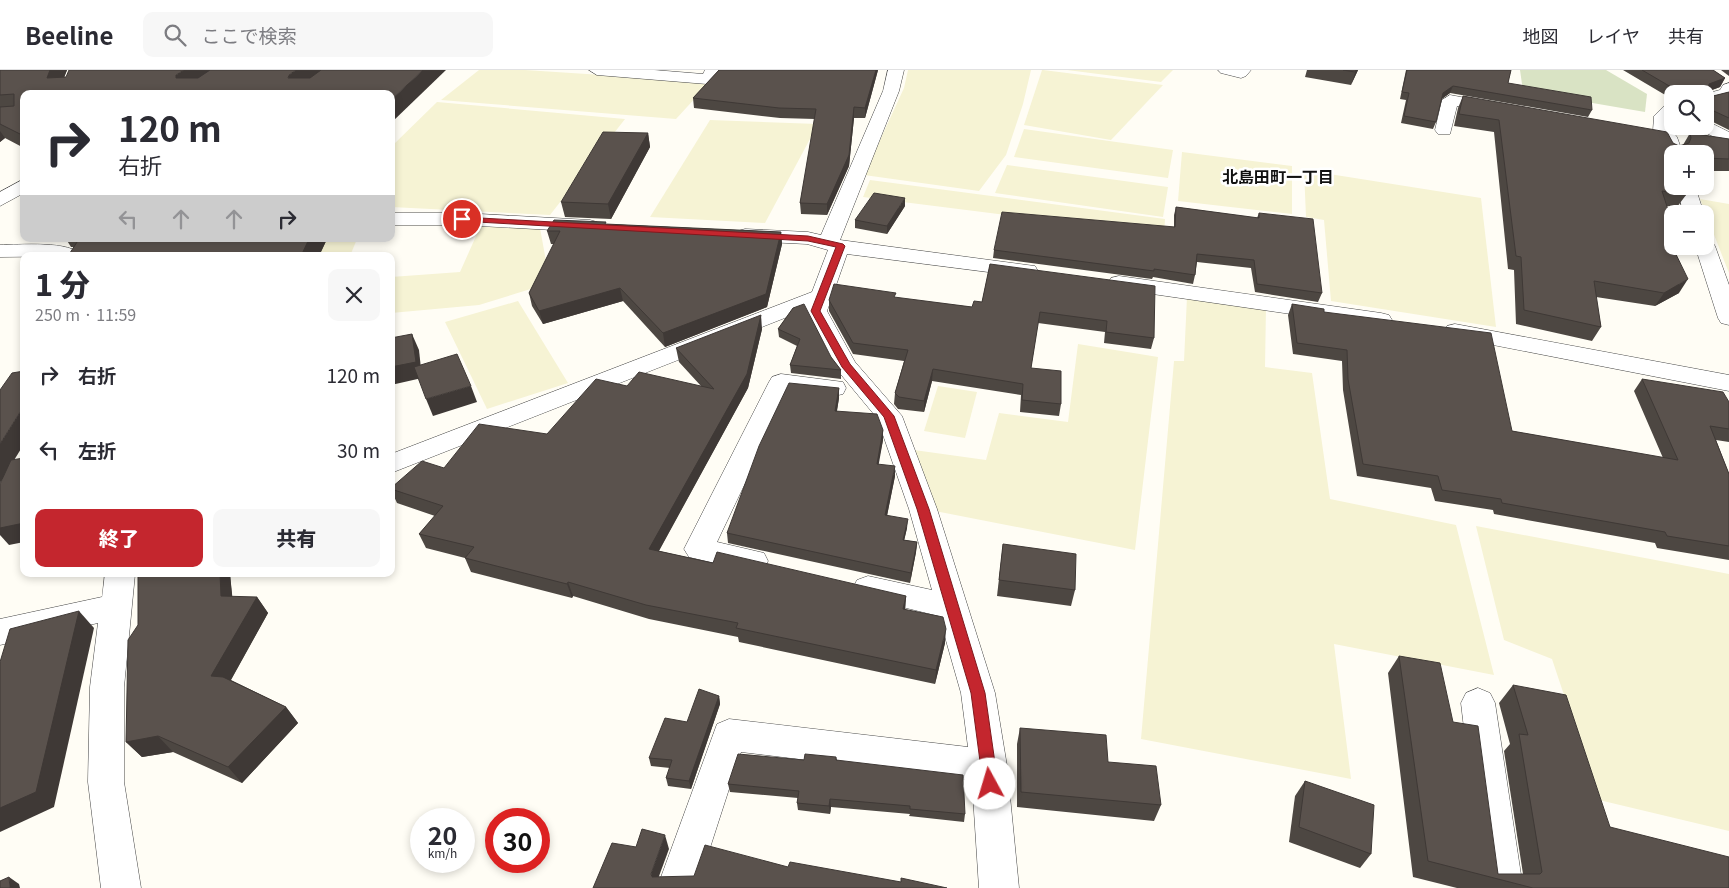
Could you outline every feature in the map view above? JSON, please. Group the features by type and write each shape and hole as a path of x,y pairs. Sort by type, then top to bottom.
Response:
{"street":[{"path":"596,70 629,71 707,79 713,70"},
{"path":"896,70 891,91 834,245 816,311 845,365 889,416 923,509 978,693 989,766 999,888"},
{"path":"1226,70 1241,72 1242,70"},
{"path":"1714,96 1726,93 1727,83"},
{"path":"1444,130 1450,100 1515,112"},
{"path":"1664,114 1662,116 1662,131 1664,134"},
{"path":"1714,131 1729,140"},
{"path":"1650,135 1669,145"},
{"path":"0,200 20,188"},
{"path":"395,219 462,219 610,227"},
{"path":"729,234 808,238 834,245 1051,274"},
{"path":"0,251 58,252"},
{"path":"1708,255 1729,318"},
{"path":"1100,281 1404,324"},
{"path":"395,462 821,296"},
{"path":"1433,328 1501,338 1729,383"},
{"path":"774,566 699,549 781,382 868,391"},
{"path":"120,577 107,688 106,782 121,888"},
{"path":"839,581 952,607"},
{"path":"0,632 115,607"},
{"path":"1478,703 1503,888"},
{"path":"677,888 729,735 989,766"}],"shaded area":[{"path":"479,70 525,70 710,82 676,119 441,100"},
{"path":"908,70 1031,70 1023,104 1006,155 979,191 864,175 904,88"},
{"path":"1042,70 1163,85 1111,140 1024,125"},
{"path":"1067,70 1173,70 1161,82"},
{"path":"437,102 625,119 550,215 395,207 395,143"},
{"path":"710,120 818,124 765,223 650,217"},
{"path":"1024,129 1173,150 1168,178 1014,157"},
{"path":"1182,152 1292,166 1292,214 1178,201"},
{"path":"1007,165 1168,187 1163,217 995,193"},
{"path":"1304,170 1481,198 1496,327 1331,301 1324,220 1306,217"},
{"path":"870,180 1165,219 1164,235 863,197"},
{"path":"1700,199 1729,204 1729,273 1714,235 1714,205 1702,205"},
{"path":"481,225 540,228 550,283 479,305 395,313 395,277 460,272"},
{"path":"325,242 356,242 352,252 320,252"},
{"path":"1187,297 1266,307 1265,367 1312,373 1330,499 1456,525 1494,675 1334,644 1351,779 1141,739 1174,361 1184,361"},
{"path":"518,301 568,383 487,409 445,322"},
{"path":"1078,344 1158,357 1135,550 935,511 914,450 986,460 999,413 1068,422"},
{"path":"938,386 977,392 965,438 924,431"},
{"path":"1476,526 1729,574 1729,831 1599,800 1552,659 1504,640"}],"green space":[{"path":"1520,70 1606,70 1647,94 1645,112 1523,91"}],"building":[{"path":"0,70 50,70 47,78 66,77 69,70 184,70 176,75 176,78 198,78 210,70 296,70 288,78 310,78 321,70 423,70 395,96 395,90 20,90 20,134 0,124 0,107 14,106 14,94 0,95"},
{"path":"719,70 876,70 865,108 854,107 849,155 827,204 800,203 816,109 779,108 693,98"},
{"path":"1407,70 1511,70 1508,83 1591,97 1592,110 1453,86 1443,93 1436,122 1404,116 1409,93 1402,92"},
{"path":"1642,70 1713,70 1725,78 1709,85 1668,85"},
{"path":"1729,92 1729,118 1714,111 1714,96"},
{"path":"1463,96 1664,131 1664,135 1669,135 1673,143 1677,145 1664,145 1664,191 1662,191 1667,205 1664,205 1664,255 1676,255 1688,279 1664,293 1594,281 1601,327 1524,310 1521,257 1516,256 1499,120 1459,114"},
{"path":"603,132 648,133 608,204 561,202"},
{"path":"1690,135 1729,139 1729,159 1714,158 1714,145 1682,145 1689,143"},
{"path":"874,193 905,198 887,226 855,220"},
{"path":"1176,207 1259,218 1259,213 1313,219 1322,293 1257,284 1254,260 1197,254 1195,275 994,250 1002,212 1175,227"},
{"path":"554,220 781,232 766,294 663,333 620,288 539,311 529,293 560,231 547,231"},
{"path":"77,242 308,242 303,252 71,252"},
{"path":"990,264 1155,286 1154,338 1106,332 1107,321 1040,312 1031,368 1061,371 1061,404 1022,400 1023,384 933,369 924,401 899,397 895,393 908,350 853,343 829,300 834,284 896,293 894,297 972,307 974,301 982,302"},
{"path":"804,304 831,357 841,370 790,365 800,339 778,329 793,308"},
{"path":"1292,304 1324,309 1324,312 1491,333 1512,431 1678,460 1642,379 1723,392 1729,402 1729,429 1710,426 1729,474 1729,546 1667,536 1665,532 1502,503 1501,499 1442,490 1438,476 1363,464 1348,379 1347,350 1297,343"},
{"path":"761,315 747,374 649,549 713,563 717,552 906,596 903,609 943,617 946,629 936,670 736,628 738,623 646,605 568,582 567,584 465,558 474,547 419,534 443,506 395,490 395,485 422,461 444,468 479,424 547,434 596,379 627,386 639,372 714,389 676,348"},
{"path":"412,334 416,362 395,366 395,337"},
{"path":"457,354 471,386 426,399 414,367"},
{"path":"20,372 20,412 0,444 0,390 12,373"},
{"path":"789,383 839,388 835,411 877,414 883,430 877,464 895,466 885,515 908,519 903,540 917,542 911,573 727,533 759,446"},
{"path":"20,459 20,524 0,528 0,484 11,460"},
{"path":"1003,544 1076,554 1075,590 999,580"},
{"path":"138,577 220,577 221,596 257,597 211,676 223,677 286,707 228,767 158,736 126,742 128,640 138,625"},
{"path":"79,611 36,792 0,808 0,662 10,629"},
{"path":"1399,656 1440,663 1453,722 1478,726 1498,874 1540,874 1542,872 1519,734 1528,735 1513,685 1566,695 1610,827 1729,857 1729,888 1533,888 1428,861"},
{"path":"699,689 719,696 689,781 666,778 672,760 649,758 665,718 687,722"},
{"path":"1020,728 1106,735 1108,762 1156,766 1161,805 1021,792"},
{"path":"738,754 804,760 805,754 836,757 836,760 963,775 965,814 910,809 910,806 830,799 829,806 797,803 799,791 728,784"},
{"path":"1305,781 1374,805 1371,854 1299,827"},
{"path":"642,829 665,835 651,874 652,877 694,876 705,845 788,867 790,862 901,882 901,878 947,888 593,888 612,843 636,847"},
{"path":"9,877 10,888 0,888 0,881"}],"district":[{"name":"北島田町一丁目","path":"1278,177"}],"route":[{"path":"462,219 808,238 840,246 816,311 845,365 889,416 923,509 978,693 990,784"}]}
